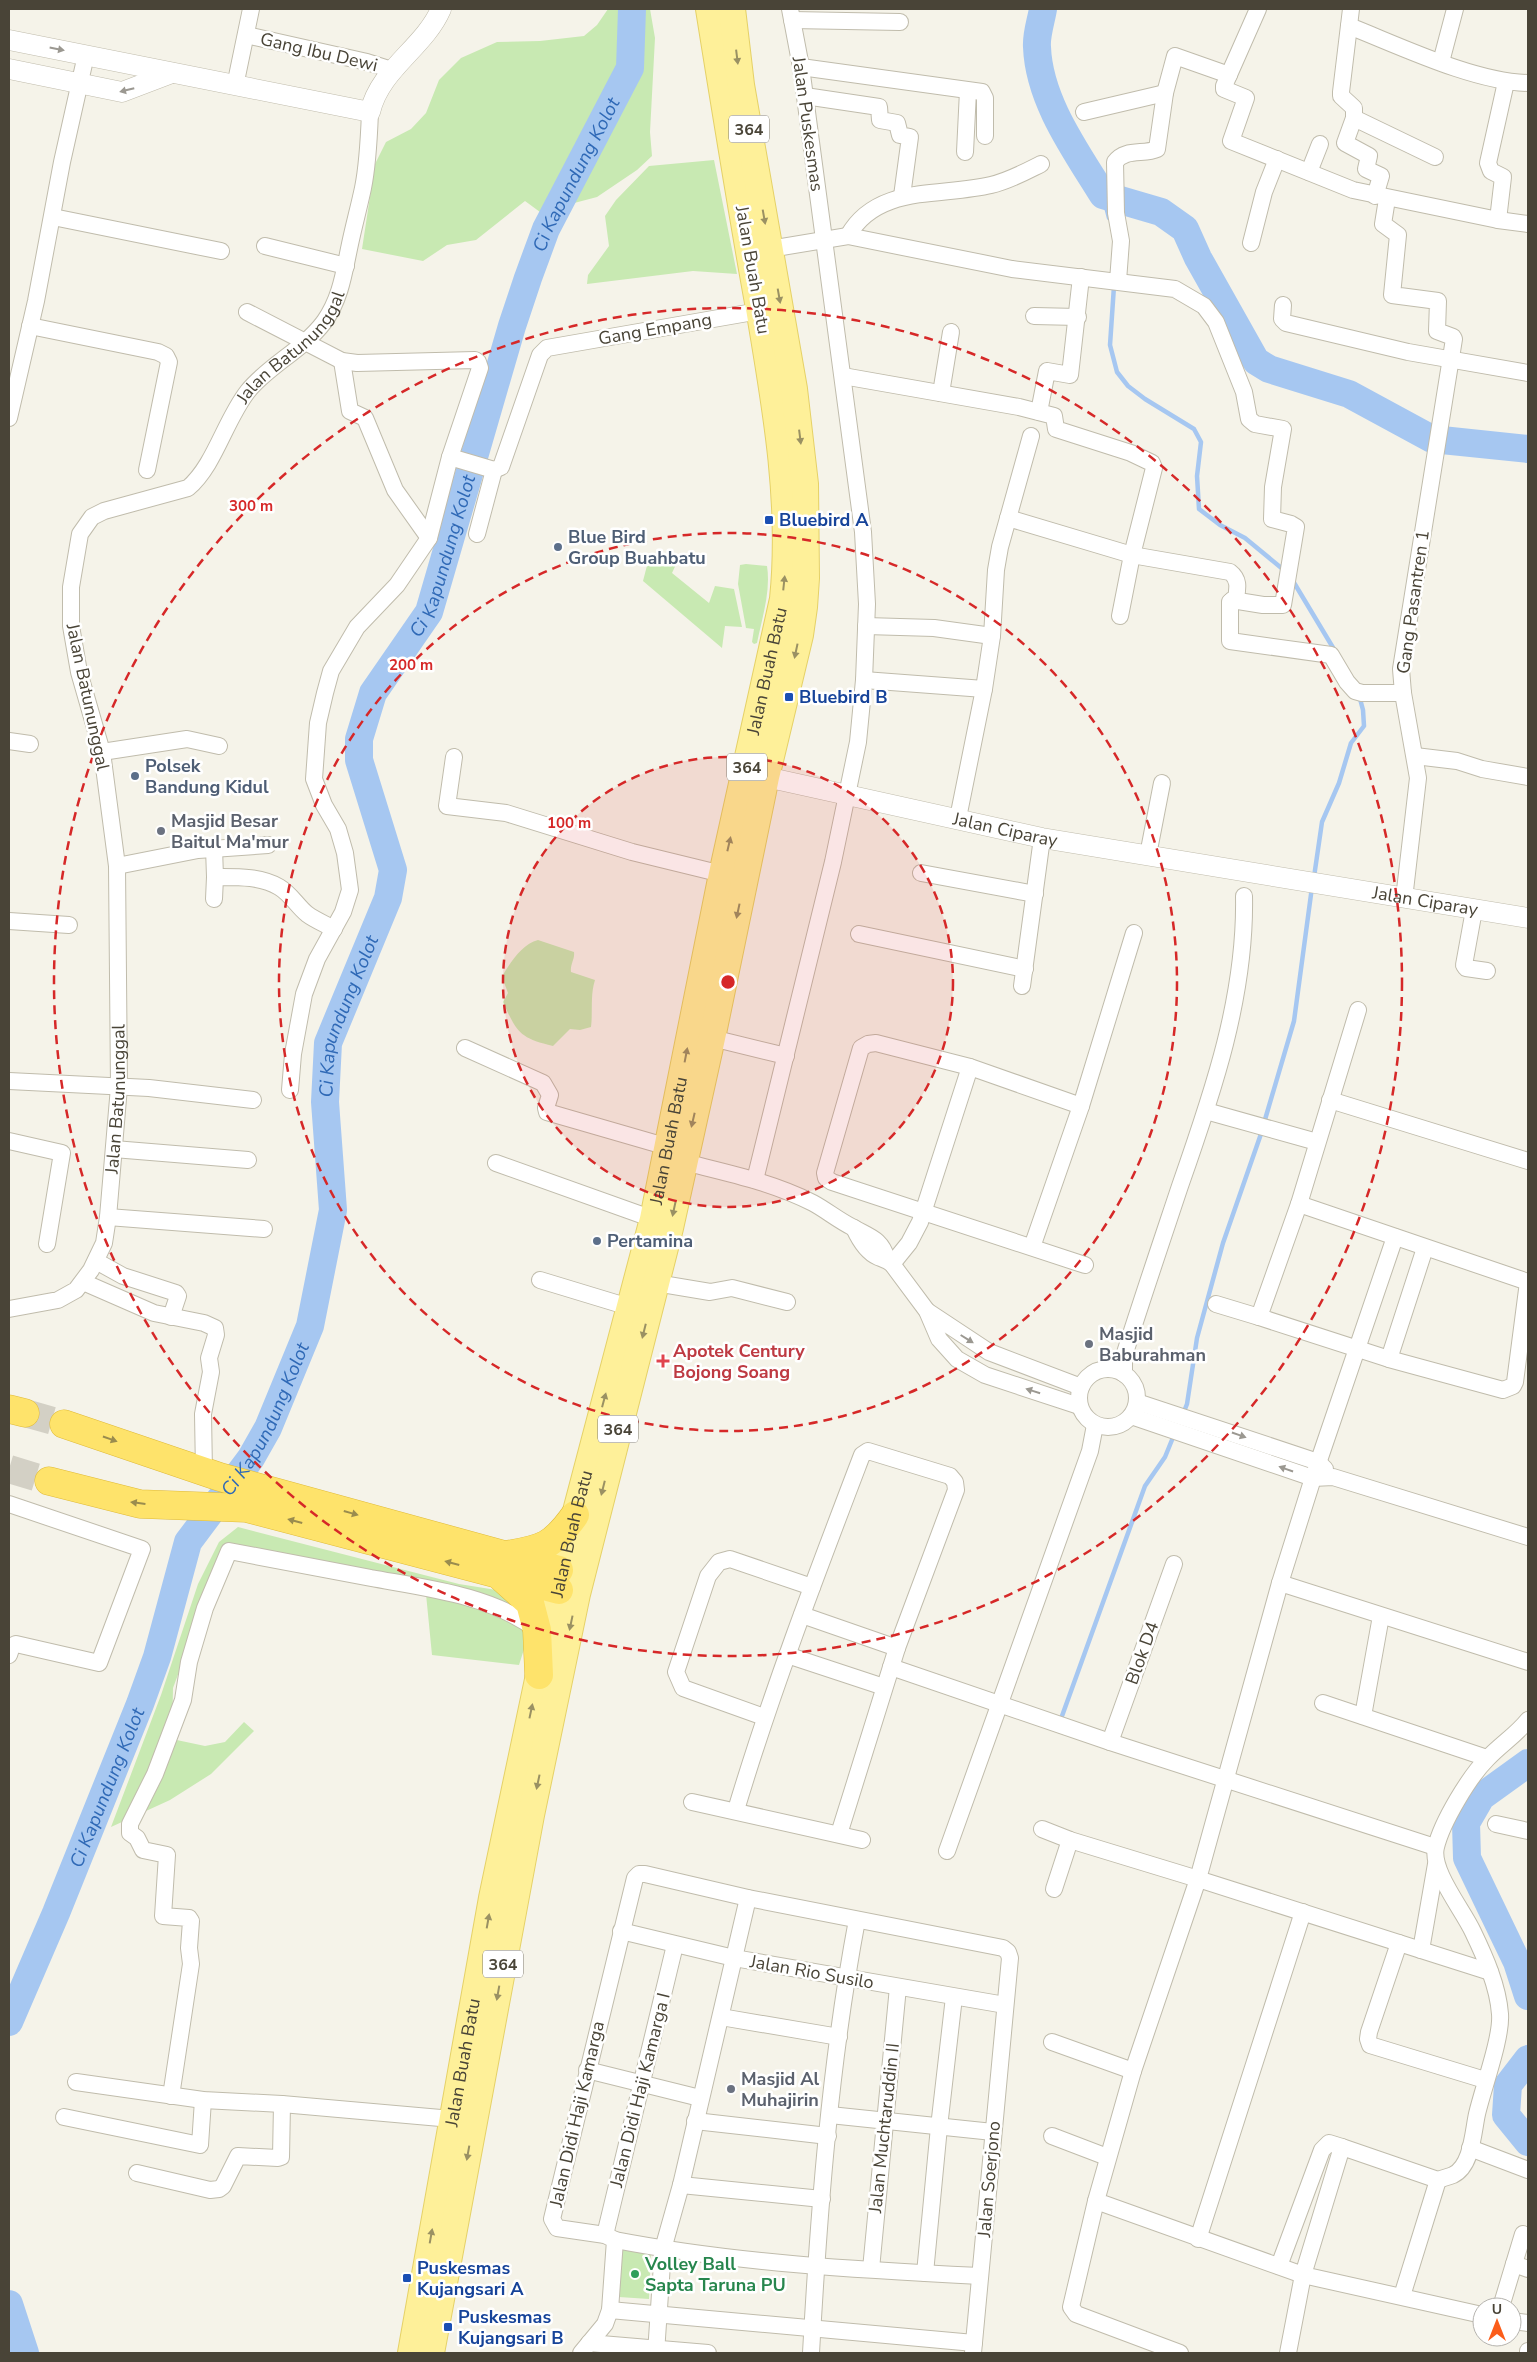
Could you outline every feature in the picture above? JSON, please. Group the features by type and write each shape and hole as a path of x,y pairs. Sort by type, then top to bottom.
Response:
{"highway":[{"path":"64,1424 212,1475 271,1491 501,1565 530,1603 537,1630 539,1675"},
{"path":"50,1481 140,1504 186,1504 246,1508 570,1582"},
{"path":"501,1565 554,1541 561,1535 575,1515"}],"main road":[{"name":"Jalan Buah Batu","path":"709,9 759,311 779,355"},
{"name":"Jalan Buah Batu","path":"411,2353 492,1898 539,1675 570,1582 676,1155 722,874 777,633 785,576 786,516 783,391 770,248 741,84 732,9"},
{"name":"Jalan Buah Batu","path":"432,2353 531,1815 570,1582 575,1515 629,1307 646,1282 653,1219 676,1155 712,1038 766,777 800,635 806,578 805,484 783,391"}],"street":[{"path":"235,86 251,9"},
{"path":"9,40 370,112 374,98 392,70 413,49 441,9"},
{"path":"1258,9 1224,89 1246,98 1231,141 1353,190 1381,198 1528,224"},
{"path":"1351,9 1341,96 1354,108 1354,118 1345,143 1369,156 1366,169 1381,176 1381,198"},
{"path":"1441,62 1455,9"},
{"path":"791,15 900,22"},
{"name":"Jalan Puskesmas","path":"755,1180 848,794 861,727 867,604 863,532 843,376 822,240 801,67 791,15"},
{"path":"1348,26 1441,62 1506,82 1528,83"},
{"name":"Gang Ibu Dewi","path":"246,35 368,62 392,70"},
{"path":"9,418 86,56"},
{"path":"1115,281 1121,240 1116,213 1115,162 1119,157 1157,149 1165,93 1175,56 1229,75"},
{"path":"801,67 982,92 984,95 985,136"},
{"path":"9,69 122,92 172,73"},
{"path":"1498,220 1503,178 1491,171 1488,163 1506,82"},
{"path":"966,152 968,90"},
{"path":"1084,112 1165,93"},
{"path":"805,96 879,107 880,120 897,123 900,135 910,137 902,196"},
{"name":"Jalan Batununggal","path":"83,1282 104,1244 119,1087 117,866 102,752 79,672 71,626 71,587 80,534 92,517 104,511 188,488 196,482 233,413 255,383 307,342 334,306 343,284 363,186 370,112"},
{"path":"1354,118 1435,157"},
{"path":"1309,172 1320,144"},
{"path":"1251,243 1264,192 1277,159"},
{"path":"848,236 856,223 864,216 877,207 902,196 962,191 992,185 1008,181 1041,164"},
{"name":"Gang Pasantren 1","path":"1381,198 1383,224 1398,235 1392,295 1438,301 1437,331 1454,339 1401,669 1403,693 1418,778 1404,899"},
{"path":"53,217 221,252"},
{"path":"770,248 848,236 1012,269 1175,289 1204,306 1216,322 1227,348 1244,392 1249,419 1255,424 1283,429 1272,486 1274,499 1271,516 1272,519 1296,527 1282,606 1232,600"},
{"path":"265,246 346,266"},
{"path":"1039,412 1047,371 1070,375 1081,277"},
{"path":"1283,305 1282,319 1286,322 1408,352 1528,373"},
{"name":"Gang Empang","path":"490,469 501,467 504,462 540,355 544,350 551,347 759,311"},
{"path":"247,312 342,360 356,363 475,360 480,368 450,457 432,530 396,585 357,627 331,671 318,722 314,779 324,805 338,829 345,853 350,890 343,912 317,958 304,994 292,1054 290,1090"},
{"path":"1034,316 1078,317"},
{"path":"30,326 158,352 166,356 169,362 147,470"},
{"path":"941,393 951,332"},
{"path":"342,360 350,411 365,418 394,490 432,530"},
{"path":"843,376 941,393 1054,416 1056,429 1131,453 1154,465 1132,555 1120,616"},
{"path":"958,818 984,689 992,636 996,570 1008,518 1031,436"},
{"path":"450,457 490,469 477,534"},
{"path":"1008,518 1132,555 1230,572 1235,576 1238,584 1236,598 1232,600 1230,641 1331,656 1347,682 1358,692 1403,693"},
{"path":"866,626 934,628 992,636"},
{"path":"864,680 984,689"},
{"path":"102,752 187,739 219,746"},
{"path":"9,740 30,744"},
{"path":"1415,756 1457,760 1482,769 1528,776"},
{"path":"454,757 447,806 506,813 632,852 722,874"},
{"name":"Jalan Ciparay","path":"766,777 1042,838 1528,918"},
{"path":"1148,855 1162,783"},
{"path":"1022,986 1042,838"},
{"path":"117,866 215,862 268,845"},
{"path":"215,862 250,878 266,881 280,887 292,897 306,914 334,929"},
{"path":"214,899 215,862"},
{"path":"921,873 1035,894"},
{"path":"1119,1372 1206,1111 1238,989 1243,954 1244,896"},
{"path":"1474,910 1464,965 1466,968 1487,971"},
{"path":"9,921 69,925"},
{"path":"1032,1247 1081,1106 1134,933"},
{"path":"859,934 1025,969"},
{"path":"1259,1317 1299,1204 1358,1010"},
{"path":"712,1038 786,1056"},
{"path":"1081,1106 970,1067 876,1044 868,1044 861,1048 825,1173 826,1178 1085,1265"},
{"path":"465,1048 543,1083 550,1095 546,1108 548,1112 772,1185 813,1203 861,1235 885,1257 926,1311 939,1339 957,1360 985,1375 1079,1406"},
{"path":"885,1257 909,1244 924,1211 970,1067"},
{"path":"9,1081 177,1091 253,1100"},
{"path":"1330,1100 1528,1161"},
{"path":"1206,1111 1318,1142"},
{"path":"9,1142 62,1153 47,1244"},
{"path":"114,1149 248,1160"},
{"path":"496,1163 653,1219"},
{"path":"1216,1304 1390,1360 1497,1389 1508,1389 1515,1382 1528,1282 1299,1204"},
{"path":"108,1217 264,1229"},
{"path":"1180,2353 1076,2314 1072,2307 1096,2201 1132,2071 1198,1879 1227,1780 1280,1583 1318,1462 1395,1237"},
{"path":"1390,1360 1426,1248"},
{"path":"96,1261 123,1276 176,1293 178,1296 171,1317"},
{"path":"540,1280 629,1307"},
{"path":"9,1309 58,1300 76,1290 83,1282 118,1299 171,1317 204,1323 214,1328 216,1335 209,1358 211,1372 203,1414 212,1475"},
{"path":"646,1282 710,1292 732,1288 787,1302"},
{"path":"926,1311 989,1352 1081,1387"},
{"path":"1104,1369 1119,1372 1132,1381 1136,1390 1134,1409 1124,1423 1114,1427 1100,1426 1084,1415 1079,1406 1081,1387 1086,1378 1094,1372 1104,1369"},
{"path":"1134,1409 1173,1413 1193,1419 1318,1462 1333,1477"},
{"path":"1134,1409 1166,1428 1313,1478 1333,1477 1528,1537"},
{"path":"947,1851 998,1704 1100,1426"},
{"path":"736,1810 764,1717 862,1455 868,1451 950,1476 955,1482 956,1490 890,1667 839,1834"},
{"path":"9,1504 142,1549 99,1663 16,1644 12,1646 9,1655"},
{"path":"171,2096 191,1964 189,1948 191,1921 190,1918 163,1916 167,1855 143,1850 137,1838 130,1833 130,1824 155,1774 183,1700 189,1662 205,1608 229,1551 413,1586 471,1600 510,1613 537,1630"},
{"path":"764,1717 683,1688 678,1682 676,1672 708,1576 719,1562 730,1559 812,1587"},
{"name":"Blok D4","path":"1110,1742 1174,1564"},
{"path":"1280,1583 1528,1662"},
{"path":"802,1615 897,1648"},
{"path":"1363,1716 1381,1616"},
{"path":"787,1655 884,1687"},
{"path":"890,1667 1110,1742 1435,1847"},
{"path":"1323,1703 1487,1758"},
{"path":"1421,1950 1436,1864 1435,1847 1456,1803 1487,1758 1518,1733 1528,1720"},
{"path":"692,1802 736,1810 862,1840"},
{"path":"1496,1824 1528,1831"},
{"path":"1042,1828 1070,1840 1490,1972"},
{"path":"1054,1889 1070,1840"},
{"path":"1279,2266 1322,2150 1329,2143 1438,2180 1454,2175 1464,2163 1470,2148 1485,2080 1500,2026 1497,1997 1490,1972 1473,1931 1436,1864"},
{"name":"Jalan Soerjono","path":"639,1874 748,1898 1003,1948 1008,1952 1010,1958 974,2348"},
{"name":"Jalan Didi Haji Kamarga","path":"610,2238 557,2228 552,2219 621,1931 635,1878 639,1874"},
{"path":"656,2351 663,2249 681,2185 748,1898"},
{"path":"1198,2239 1303,1912"},
{"path":"811,2353 816,2265 830,2115 846,1978 857,1920"},
{"name":"Jalan Rio Susilo","path":"621,1931 734,1958 1005,2005"},
{"path":"1399,1943 1369,2032 1368,2040 1370,2045 1485,2080"},
{"name":"Jalan Didi Haji Kamarga I","path":"610,2238 642,2084 675,1944"},
{"name":"Jalan Muchtaruddin II","path":"871,2269 898,1987"},
{"path":"925,2273 954,1997"},
{"path":"721,2017 839,2038"},
{"path":"1052,2042 1132,2071"},
{"path":"587,2070 700,2098"},
{"path":"76,2082 203,2100 282,2104 452,2119"},
{"path":"64,2117 200,2145 203,2100"},
{"path":"137,2173 210,2190 219,2189 223,2186 238,2156 281,2157 282,2104"},
{"path":"830,2115 993,2132"},
{"path":"695,2121 828,2136"},
{"path":"1052,2136 1108,2157"},
{"path":"1288,2353 1303,2276 1342,2147"},
{"path":"1470,2148 1528,2170"},
{"path":"1402,2296 1438,2180"},
{"path":"681,2185 822,2199"},
{"path":"1096,2201 1303,2276 1472,2313"},
{"path":"1506,2297 1521,2266 1523,2234"},
{"path":"585,2348 605,2324 610,2310 610,2238 663,2249 816,2265 980,2276"},
{"path":"610,2310 812,2329 974,2348"},
{"path":"585,2348 708,2353"}],"green space":[{"path":"608,9 650,9 655,38 650,132 652,156 637,170 597,197 540,212 525,201 476,240 447,245 423,261 362,249 375,164 386,142 411,129 426,113 439,80 461,58 497,42 540,41 584,36 597,25"},
{"path":"714,160 737,274 693,271 587,284 588,275 609,246 605,216 616,200 649,166"},
{"path":"650,554 680,556 672,573 709,603 715,586 734,589 742,627 725,626 722,648 643,581"},
{"path":"740,565 767,566 768,575 765,604 757,643 754,644 752,642 754,629 746,628 738,584"},
{"path":"538,940 574,952 571,972 595,980 591,1027 580,1030 570,1029 553,1046 533,1040 521,1033 512,1021 503,1002 508,993 502,977 521,950"},
{"path":"238,1527 459,1584 509,1592 533,1621 519,1665 432,1655 426,1594 231,1556 192,1637 173,1688 172,1739 205,1746 225,1742 244,1722 254,1731 211,1774 170,1800 111,1827 161,1695 198,1584 219,1542"},
{"name":"Volley Ball Sapta Taruna PU","path":"622,2249 651,2251 649,2299 619,2297"}],"waterway":[{"name":"Ci Kapundung Kolot","path":"9,2022 56,1913 140,1704 157,1657 188,1542 251,1458 268,1428 310,1326 333,1210 325,1102 328,1043 388,898 393,870 359,760 359,739 373,693 429,612 512,326 546,229 630,68 632,9"},
{"path":"1043,9 1037,42 1039,67 1044,87 1071,143 1103,195 1161,212 1185,229 1198,258 1256,361 1269,369 1349,394 1432,439 1528,449"},
{"path":"1103,195 1109,218"},
{"path":"1114,286 1110,345 1117,372 1128,386 1145,399 1194,429 1201,442 1197,476 1199,509 1220,525 1245,538 1285,571"},
{"path":"1293,581 1335,651"},
{"path":"1314,877 1322,822 1339,783 1351,743 1364,726 1363,710 1359,695"},
{"path":"1264,1123 1294,1021 1312,887"},
{"path":"1183,1414 1187,1404 1197,1338 1223,1243 1262,1131"},
{"path":"1062,1716 1145,1486 1165,1457 1174,1435"},
{"path":"1528,1763 1481,1797 1466,1823 1467,1858 1517,1962 1528,1996"},
{"path":"1528,2059 1508,2085 1506,2115 1528,2142"},
{"name":"Ci Kapundung Kolot","path":"9,2304 25,2353"}],"tunnel":[{"path":"25,1413 64,1424"},
{"path":"9,1469 49,1481"}],"place":[{"name":"Bluebird A","path":"769,520"},
{"name":"Blue Bird Group Buahbatu","path":"558,547"},
{"name":"Bluebird B","path":"789,697"},
{"name":"Polsek Bandung Kidul","path":"135,776"},
{"name":"Masjid Besar Baitul Ma'mur","path":"161,831"},
{"name":"Pertamina","path":"597,1241"},
{"name":"Masjid Baburahman","path":"1089,1344"},
{"name":"Apotek Century Bojong Soang","path":"663,1361"},
{"name":"Masjid Al Muhajirin","path":"731,2089"},
{"name":"Volley Ball Sapta Taruna PU","path":"635,2274"},
{"name":"Puskesmas Kujangsari A","path":"407,2278"},
{"name":"Puskesmas Kujangsari B","path":"448,2327"}]}
